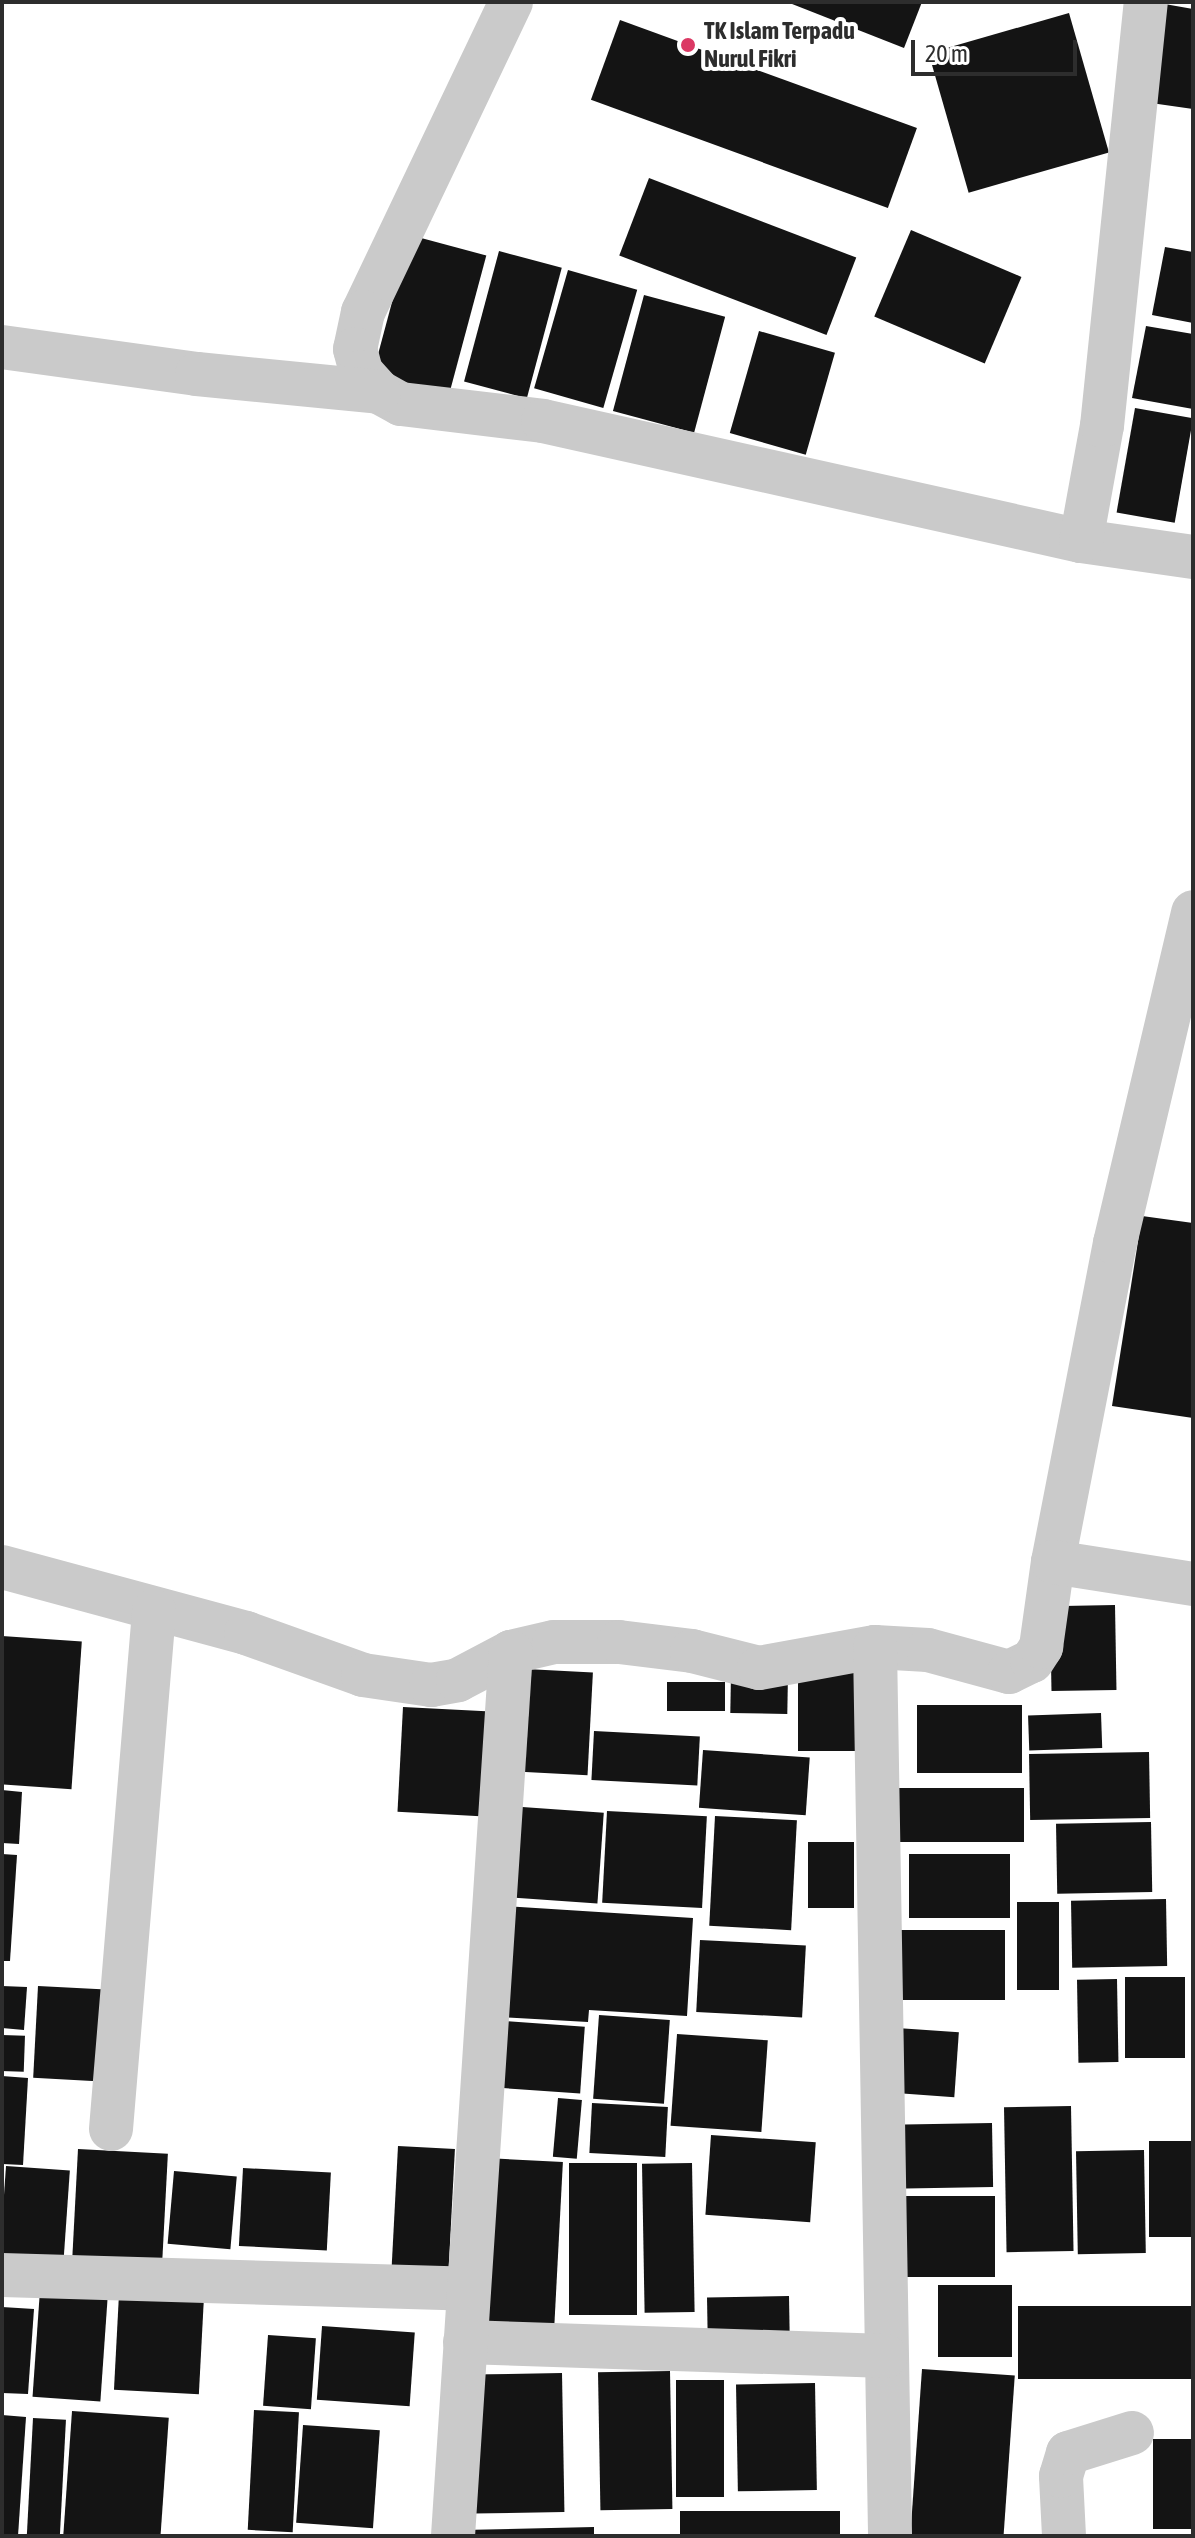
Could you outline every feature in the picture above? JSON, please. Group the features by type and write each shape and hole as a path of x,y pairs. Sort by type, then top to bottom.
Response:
{"street":[{"path":"511,2 363,312 355,349 361,372 379,392 401,404 543,421 1081,541 1193,557"},
{"path":"1081,541 1102,426 1146,2"},
{"path":"2,347 197,374 379,392"},
{"path":"2,1567 154,1611 246,1633 363,1675 399,1682 431,1685 458,1680 511,1652 554,1642 619,1642 692,1651 759,1668 875,1647 928,1650 1009,1672 1021,1668 1041,1647 1053,1562 1115,1243 1193,912"},
{"path":"1053,1562 1193,1584"},
{"path":"111,2129 154,1611"},
{"path":"875,1647 890,2536"},
{"path":"453,2536 511,1652"},
{"path":"2,2275 469,2289"},
{"path":"465,2342 886,2356"},
{"path":"1064,2536 1061,2476 1068,2453 1132,2433"}],"building":[{"path":"787,2 922,2 904,48"},
{"path":"1159,3 1193,9 1193,109 1144,102"},
{"path":"1069,13 1109,152 969,193 929,53"},
{"path":"620,20 917,128 888,208 591,100"},
{"path":"649,178 856,258 827,335 619,255"},
{"path":"911,230 1021,277 985,363 874,317"},
{"path":"410,235 486,255 448,397 372,377"},
{"path":"1165,247 1193,252 1193,323 1152,315"},
{"path":"499,251 562,268 527,398 464,381"},
{"path":"568,270 637,290 603,408 534,388"},
{"path":"644,295 725,317 694,433 613,411"},
{"path":"1146,326 1193,334 1193,409 1132,398"},
{"path":"759,331 835,353 806,455 730,433"},
{"path":"1135,408 1193,418 1175,523 1117,512"},
{"path":"1142,1216 1193,1223 1193,1418 1112,1406"},
{"path":"1115,1605 1116,1690 1051,1691 1050,1606"},
{"path":"2,1636 82,1642 71,1789 2,1784"},
{"path":"526,1669 593,1673 588,1775 521,1772"},
{"path":"798,1672 857,1672 857,1751 798,1751"},
{"path":"731,1673 788,1674 787,1714 730,1713"},
{"path":"667,1682 725,1682 725,1711 667,1711"},
{"path":"917,1705 1022,1705 1022,1773 917,1773"},
{"path":"403,1707 486,1711 480,1816 398,1812"},
{"path":"1101,1713 1102,1748 1029,1751 1028,1716"},
{"path":"594,1731 700,1737 697,1785 591,1780"},
{"path":"703,1750 810,1757 806,1815 699,1808"},
{"path":"1149,1752 1150,1818 1030,1820 1029,1754"},
{"path":"888,1788 1024,1788 1024,1842 888,1842"},
{"path":"2,1790 22,1792 19,1844 2,1843"},
{"path":"508,1806 604,1813 597,1903 502,1897"},
{"path":"607,1811 707,1816 702,1908 602,1903"},
{"path":"715,1816 797,1820 791,1930 709,1926"},
{"path":"1151,1822 1152,1892 1057,1894 1056,1824"},
{"path":"808,1842 854,1842 854,1908 808,1908"},
{"path":"2,1854 17,1855 10,1961 2,1961"},
{"path":"909,1854 1010,1854 1010,1918 909,1918"},
{"path":"1166,1899 1167,1966 1072,1968 1071,1901"},
{"path":"1017,1902 1059,1902 1059,1990 1017,1990"},
{"path":"506,1906 693,1918 687,2016 589,2010 588,2022 499,2017"},
{"path":"888,1930 1005,1930 1005,2000 888,2000"},
{"path":"700,1940 806,1946 802,2017 696,2012"},
{"path":"1125,1977 1185,1977 1185,2058 1125,2058"},
{"path":"1117,1979 1118,2062 1078,2063 1077,1980"},
{"path":"2,1986 27,1987 24,2030 2,2028"},
{"path":"38,1986 106,1990 101,2081 33,2078"},
{"path":"599,2015 670,2020 664,2104 593,2099"},
{"path":"504,2021 585,2027 580,2093 499,2088"},
{"path":"897,2028 959,2032 954,2097 892,2093"},
{"path":"677,2034 768,2040 761,2132 671,2126"},
{"path":"2,2035 25,2036 24,2072 2,2071"},
{"path":"2,2076 28,2078 23,2165 2,2164"},
{"path":"558,2098 582,2100 577,2159 553,2157"},
{"path":"592,2103 668,2107 665,2157 589,2153"},
{"path":"1071,2106 1074,2251 1007,2252 1004,2107"},
{"path":"992,2123 993,2187 891,2189 890,2125"},
{"path":"711,2135 816,2142 810,2222 705,2215"},
{"path":"1149,2141 1193,2141 1193,2237 1149,2237"},
{"path":"398,2146 455,2149 449,2270 392,2267"},
{"path":"78,2149 168,2154 162,2273 72,2268"},
{"path":"1144,2150 1146,2253 1078,2254 1076,2151"},
{"path":"486,2158 563,2162 554,2341 477,2337"},
{"path":"569,2163 637,2163 637,2315 569,2315"},
{"path":"692,2163 695,2312 645,2313 642,2164"},
{"path":"6,2166 70,2170 63,2272 2,2268"},
{"path":"243,2168 331,2173 327,2250 239,2246"},
{"path":"174,2171 237,2176 230,2249 168,2244"},
{"path":"890,2196 995,2196 995,2277 890,2277"},
{"path":"938,2285 1012,2285 1012,2357 938,2357"},
{"path":"40,2290 108,2295 100,2401 33,2397"},
{"path":"119,2294 204,2298 199,2394 114,2390"},
{"path":"789,2296 790,2345 708,2346 707,2297"},
{"path":"1018,2306 1193,2306 1193,2379 1018,2379"},
{"path":"2,2307 34,2309 28,2394 2,2393"},
{"path":"322,2326 415,2332 410,2406 317,2400"},
{"path":"268,2335 316,2338 311,2409 263,2406"},
{"path":"922,2369 1015,2375 1004,2536 910,2536"},
{"path":"670,2371 672,2509 600,2510 598,2372"},
{"path":"562,2373 564,2512 473,2514 471,2375"},
{"path":"676,2380 724,2380 724,2497 676,2497"},
{"path":"815,2383 817,2490 738,2491 736,2384"},
{"path":"254,2410 299,2412 293,2532 248,2530"},
{"path":"72,2411 169,2418 160,2536 63,2536"},
{"path":"2,2415 26,2417 18,2536 2,2536"},
{"path":"33,2418 66,2420 60,2536 27,2536"},
{"path":"303,2425 380,2430 373,2528 296,2523"},
{"path":"1153,2439 1193,2439 1193,2529 1153,2529"},
{"path":"680,2511 840,2511 840,2536 680,2536"},
{"path":"594,2527 594,2536 463,2536 463,2530"}],"place":[{"name":"TK Islam Terpadu Nurul Fikri","path":"688,45"}]}
